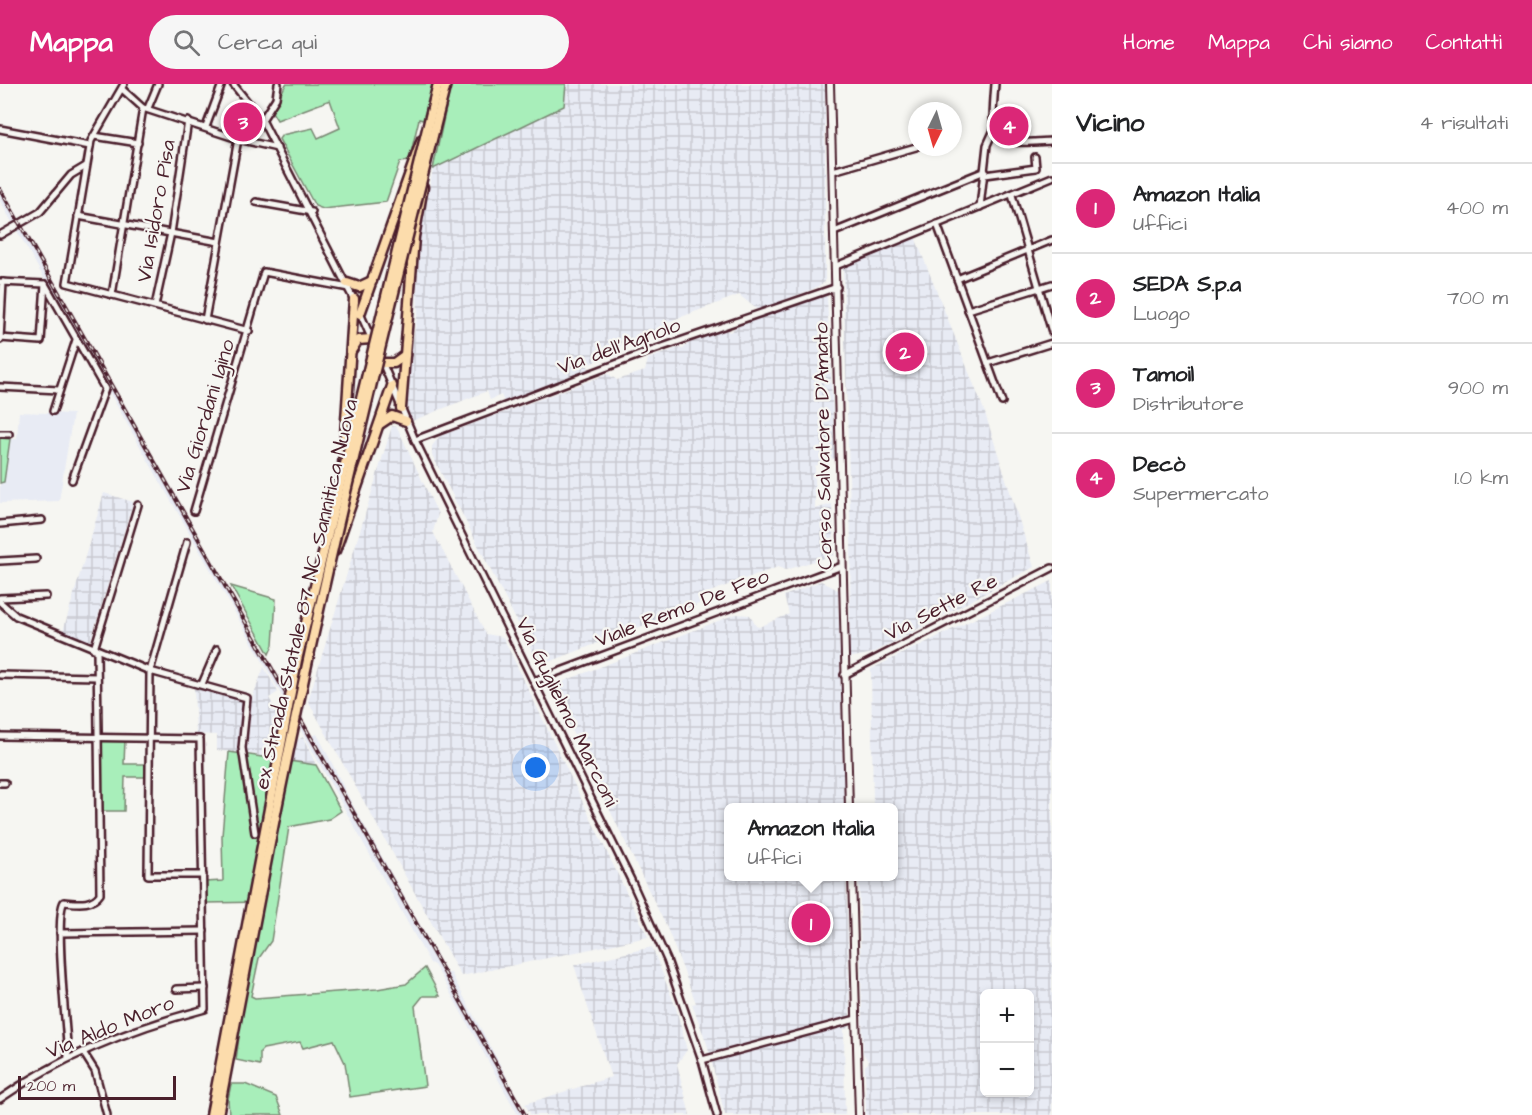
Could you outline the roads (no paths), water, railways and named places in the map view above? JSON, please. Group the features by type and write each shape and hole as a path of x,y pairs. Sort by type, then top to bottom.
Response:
{"highway":[{"name":"ex Strada Statale 87 NC Sannitica Nuova","path":"218,1115 297,660 438,84"},
{"name":"ex Strada Statale 87 NC Sannitica Nuova","path":"211,1115 326,574 446,84"},
{"path":"360,314 429,122"},
{"path":"401,408 414,237 421,207 424,172"},
{"path":"348,286 359,287 372,281"},
{"path":"343,470 354,299"},
{"path":"349,354 358,340 370,335"},
{"path":"382,363 394,363 405,355"},
{"path":"326,574 392,386"},
{"path":"378,427 388,416 406,421"}],"street":[{"path":"112,295 138,143 146,108 158,84"},
{"path":"206,127 222,84"},
{"name":"Via Guglielmo Marconi","path":"233,84 262,120 312,212 354,299 415,440 534,681 667,960 702,1060 717,1115"},
{"path":"262,120 276,98 278,84"},
{"name":"Corso Salvatore D'Amato","path":"830,84 849,803"},
{"path":"981,207 987,145 993,132 995,84"},
{"path":"249,331 68,283 90,146 123,86 146,108 238,139 276,148"},
{"name":"Via Isidoro Pisa","path":"155,306 171,233 188,122"},
{"path":"0,129 90,146"},
{"path":"993,132 1013,144 1052,141"},
{"path":"94,136 138,143"},
{"path":"205,320 238,139"},
{"path":"833,171 908,149"},
{"path":"834,232 985,173 1036,168 1035,157"},
{"path":"0,235 40,212 72,175 86,166"},
{"path":"836,266 1052,177"},
{"path":"1012,195 1030,249 1052,332"},
{"path":"256,202 312,212"},
{"path":"78,216 219,242"},
{"path":"937,224 1002,402"},
{"path":"957,279 1052,240"},
{"name":"Via Giordani Igino","path":"194,511 249,331 264,272 348,286"},
{"path":"2,282 45,284 41,341 0,339 2,282"},
{"path":"45,284 105,389 72,480"},
{"path":"968,310 1052,284"},
{"name":"Via dell'Agnolo","path":"415,440 642,354 837,287"},
{"path":"52,411 76,340"},
{"path":"988,363 1052,343"},
{"path":"0,387 59,390"},
{"path":"0,434 9,434"},
{"path":"68,1058 60,933 61,906 64,902 86,903 96,900 100,894 96,649 138,505"},
{"path":"0,524 42,520"},
{"path":"187,542 150,671 148,875 203,875"},
{"path":"0,561 36,559"},
{"name":"Viale Remo De Feo","path":"534,681 842,566"},
{"name":"Via Sette Re","path":"844,675 1052,568"},
{"path":"0,600 46,596"},
{"path":"0,600 16,616 150,671 247,698 242,748 255,833"},
{"path":"202,684 217,650"},
{"path":"0,675 97,677"},
{"path":"0,736 200,739 205,988 176,989"},
{"path":"852,881 859,1115"},
{"path":"60,933 204,932"},
{"name":"Via Aldo Moro","path":"0,1099 68,1058 160,1021 205,1009 205,988"},
{"path":"702,1060 856,1019"},
{"path":"83,1052 95,1071 107,1115"}],"railway":[{"path":"0,189 525,1115"}],"place":[{"name":"Tamoil","path":"243,122"},
{"name":"Decò","path":"1009,126"},
{"name":"SEDA S.p.a","path":"905,352"},
{"name":"Amazon Italia","path":"811,923"}]}
